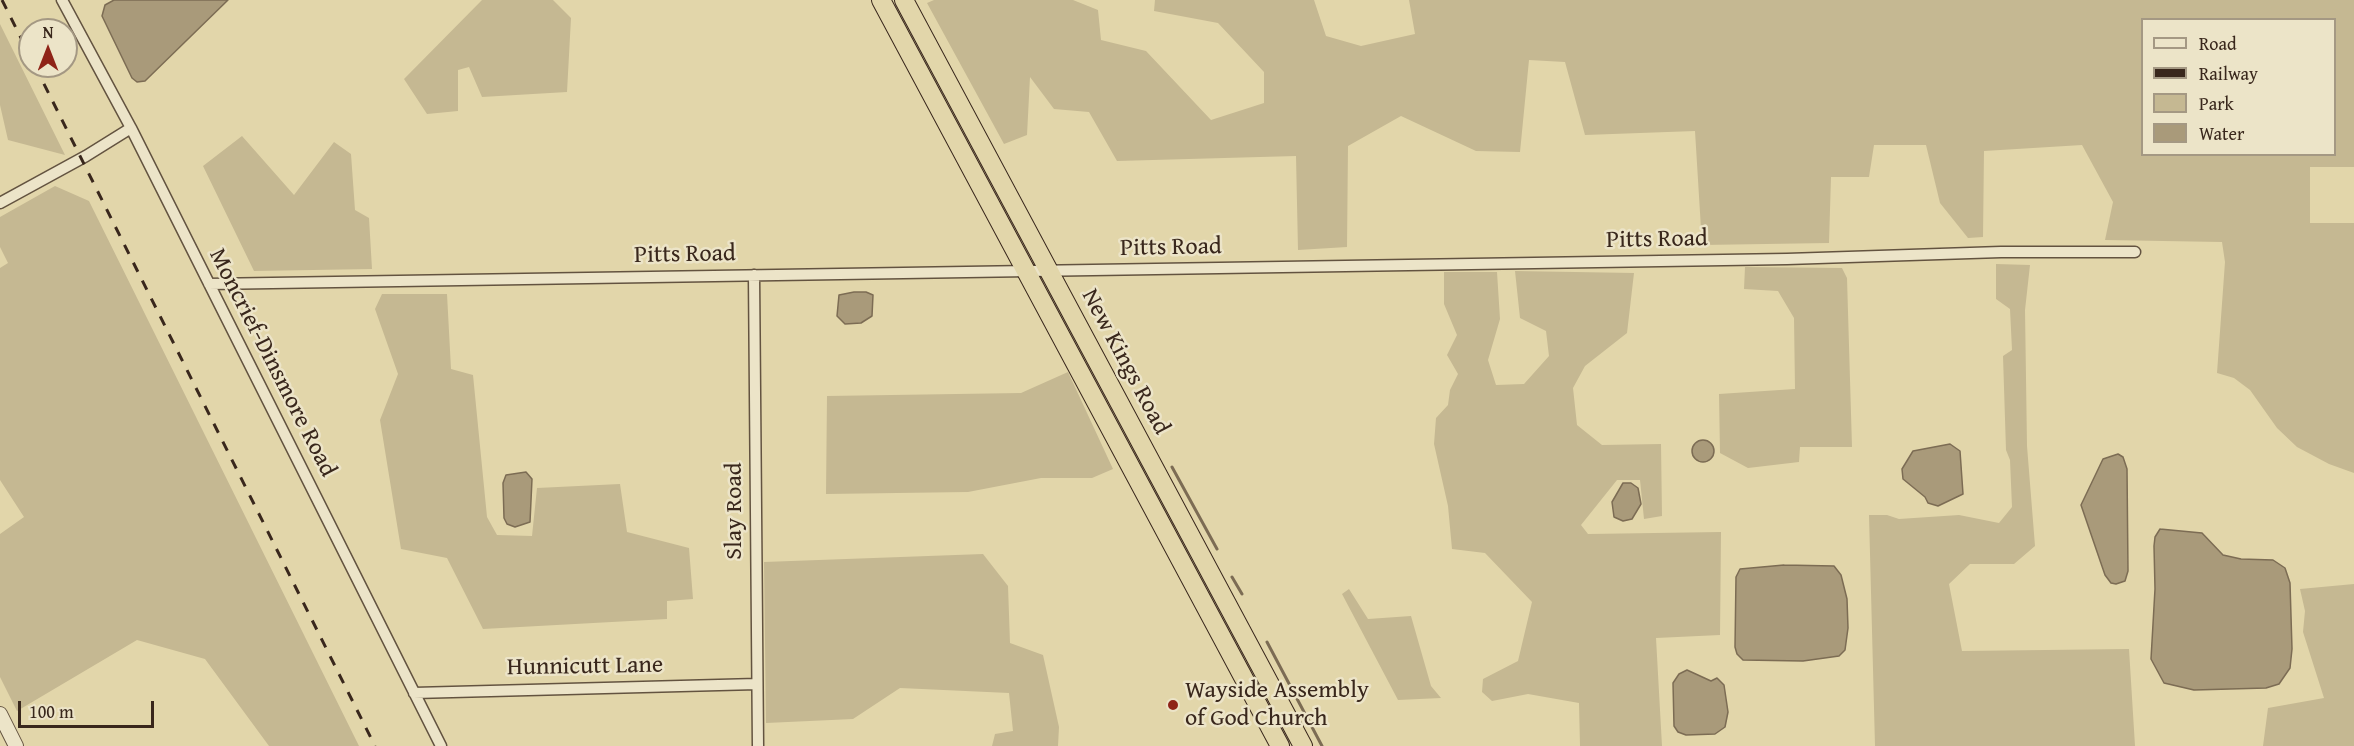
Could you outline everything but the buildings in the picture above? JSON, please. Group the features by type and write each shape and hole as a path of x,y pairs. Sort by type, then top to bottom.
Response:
{"highway":[{"name":"New Kings Road","path":"904,0 1303,746"},
{"name":"New Kings Road","path":"884,5 1280,746"}],"street":[{"name":"Moncrief-Dinsmore Road","path":"62,0 131,128 441,746"},
{"path":"884,5 904,0"},
{"path":"0,203 86,156 131,128"},
{"name":"Pitts Road","path":"208,284 1787,259 2001,252 2135,252"},
{"name":"Slay Road","path":"754,275 758,746"},
{"path":"1195,587 1213,578"},
{"name":"Hunnicutt Lane","path":"414,693 757,684"},
{"path":"0,714 16,746"}],"green space":[{"path":"482,0 553,0 571,18 567,92 482,97 469,67 458,70 458,111 427,114 404,79"},
{"path":"934,0 1073,0 1098,10 1101,40 1146,51 1211,120 1264,103 1264,72 1218,23 1154,11 1155,0 1314,0 1326,36 1361,46 1415,34 1409,0 2354,0 2354,167 2310,167 2310,223 2354,223 2354,473 2329,464 2297,447 2277,428 2250,390 2234,378 2217,373 2225,262 2222,242 2105,240 2113,202 2082,145 1984,151 1983,237 1968,238 1940,203 1926,145 1874,145 1869,177 1831,177 1829,243 1702,245 1695,131 1585,135 1565,62 1529,60 1520,152 1476,151 1401,116 1348,146 1347,247 1298,250 1296,156 1117,161 1089,112 1054,109 1030,77 1027,135 1004,144 927,3"},
{"path":"0,24 18,60 18,78 27,78 65,155 8,140 0,105"},
{"path":"242,136 294,195 334,142 351,154 355,210 369,218 372,269 254,271 203,166"},
{"path":"55,186 89,201 359,746 269,746 205,659 137,640 17,711 0,677 0,534 24,517 0,480 0,268 8,263 0,247 0,217"},
{"path":"1996,264 2030,265 2025,310 2027,446 2035,546 2014,564 1970,564 1949,584 1962,651 2129,649 2135,746 1875,746 1869,515 1887,515 1899,519 1959,515 1999,523 2012,507 2010,460 2006,450 2003,356 2012,350 2010,309 1996,299"},
{"path":"1745,267 1842,268 1847,278 1852,447 1800,447 1799,462 1748,468 1720,453 1719,394 1795,389 1794,318 1778,291 1744,289"},
{"path":"1515,271 1634,273 1627,333 1585,366 1573,388 1577,425 1602,445 1661,444 1662,516 1644,519 1640,480 1617,480 1581,525 1588,534 1721,532 1720,635 1656,638 1662,746 1580,746 1579,703 1528,694 1492,701 1482,692 1483,679 1518,661 1532,602 1485,553 1452,549 1448,506 1434,444 1436,418 1448,405 1450,390 1458,374 1447,355 1457,335 1444,304 1444,272 1497,272 1500,319 1488,360 1496,385 1524,384 1549,356 1546,331 1520,318"},
{"path":"382,294 447,294 451,369 473,375 487,517 497,535 532,536 537,488 620,484 627,532 689,548 693,599 667,601 667,619 483,629 447,558 401,549 380,420 398,374 375,309"},
{"path":"1068,372 1113,469 1092,478 1041,478 968,492 826,494 827,396 1021,393"},
{"path":"983,554 1008,586 1010,643 1043,655 1059,727 1058,746 992,746 995,734 1013,731 1009,693 900,688 853,719 766,723 764,562"},
{"path":"2354,584 2354,746 2263,746 2268,708 2324,698 2303,632 2305,611 2300,589"},
{"path":"1349,589 1368,619 1411,616 1431,686 1441,698 1398,700 1342,594"}],"water":[{"path":"114,0 228,0 145,81 137,82 132,78 102,16 105,5"},
{"path":"866,292 873,295 872,316 861,323 845,324 837,316 839,295"},
{"path":"1703,440 1711,443 1714,451 1711,459 1703,462 1695,459 1692,451 1695,443"},
{"path":"1950,444 1960,451 1963,494 1938,506 1928,503 1925,497 1903,479 1902,469 1913,451"},
{"path":"2118,454 2123,457 2127,469 2128,571 2125,581 2116,584 2111,583 2105,575 2081,505 2103,459"},
{"path":"526,472 532,479 530,522 515,527 507,524 504,518 503,483 506,475"},
{"path":"1623,483 1631,483 1638,488 1641,504 1632,519 1623,521 1614,517 1612,502"},
{"path":"2160,529 2202,533 2223,555 2241,559 2273,560 2285,568 2290,583 2292,649 2290,668 2279,684 2266,688 2194,690 2164,683 2151,659 2155,589 2154,546 2155,537"},
{"path":"1784,565 1834,566 1841,575 1847,599 1848,628 1845,650 1839,656 1803,661 1743,660 1737,654 1735,647 1736,577 1740,569"},
{"path":"1687,670 1711,681 1717,678 1724,685 1728,712 1725,727 1715,734 1686,735 1678,732 1674,726 1673,683 1679,674"}],"waterway":[{"path":"1172,467 1217,549"},
{"path":"1232,577 1242,594"},
{"path":"1267,642 1322,746"}],"railway":[{"path":"2,0 18,32"},
{"path":"41,78 375,746"}],"place":[{"name":"Wayside Assembly of God Church","path":"1173,705"}]}
